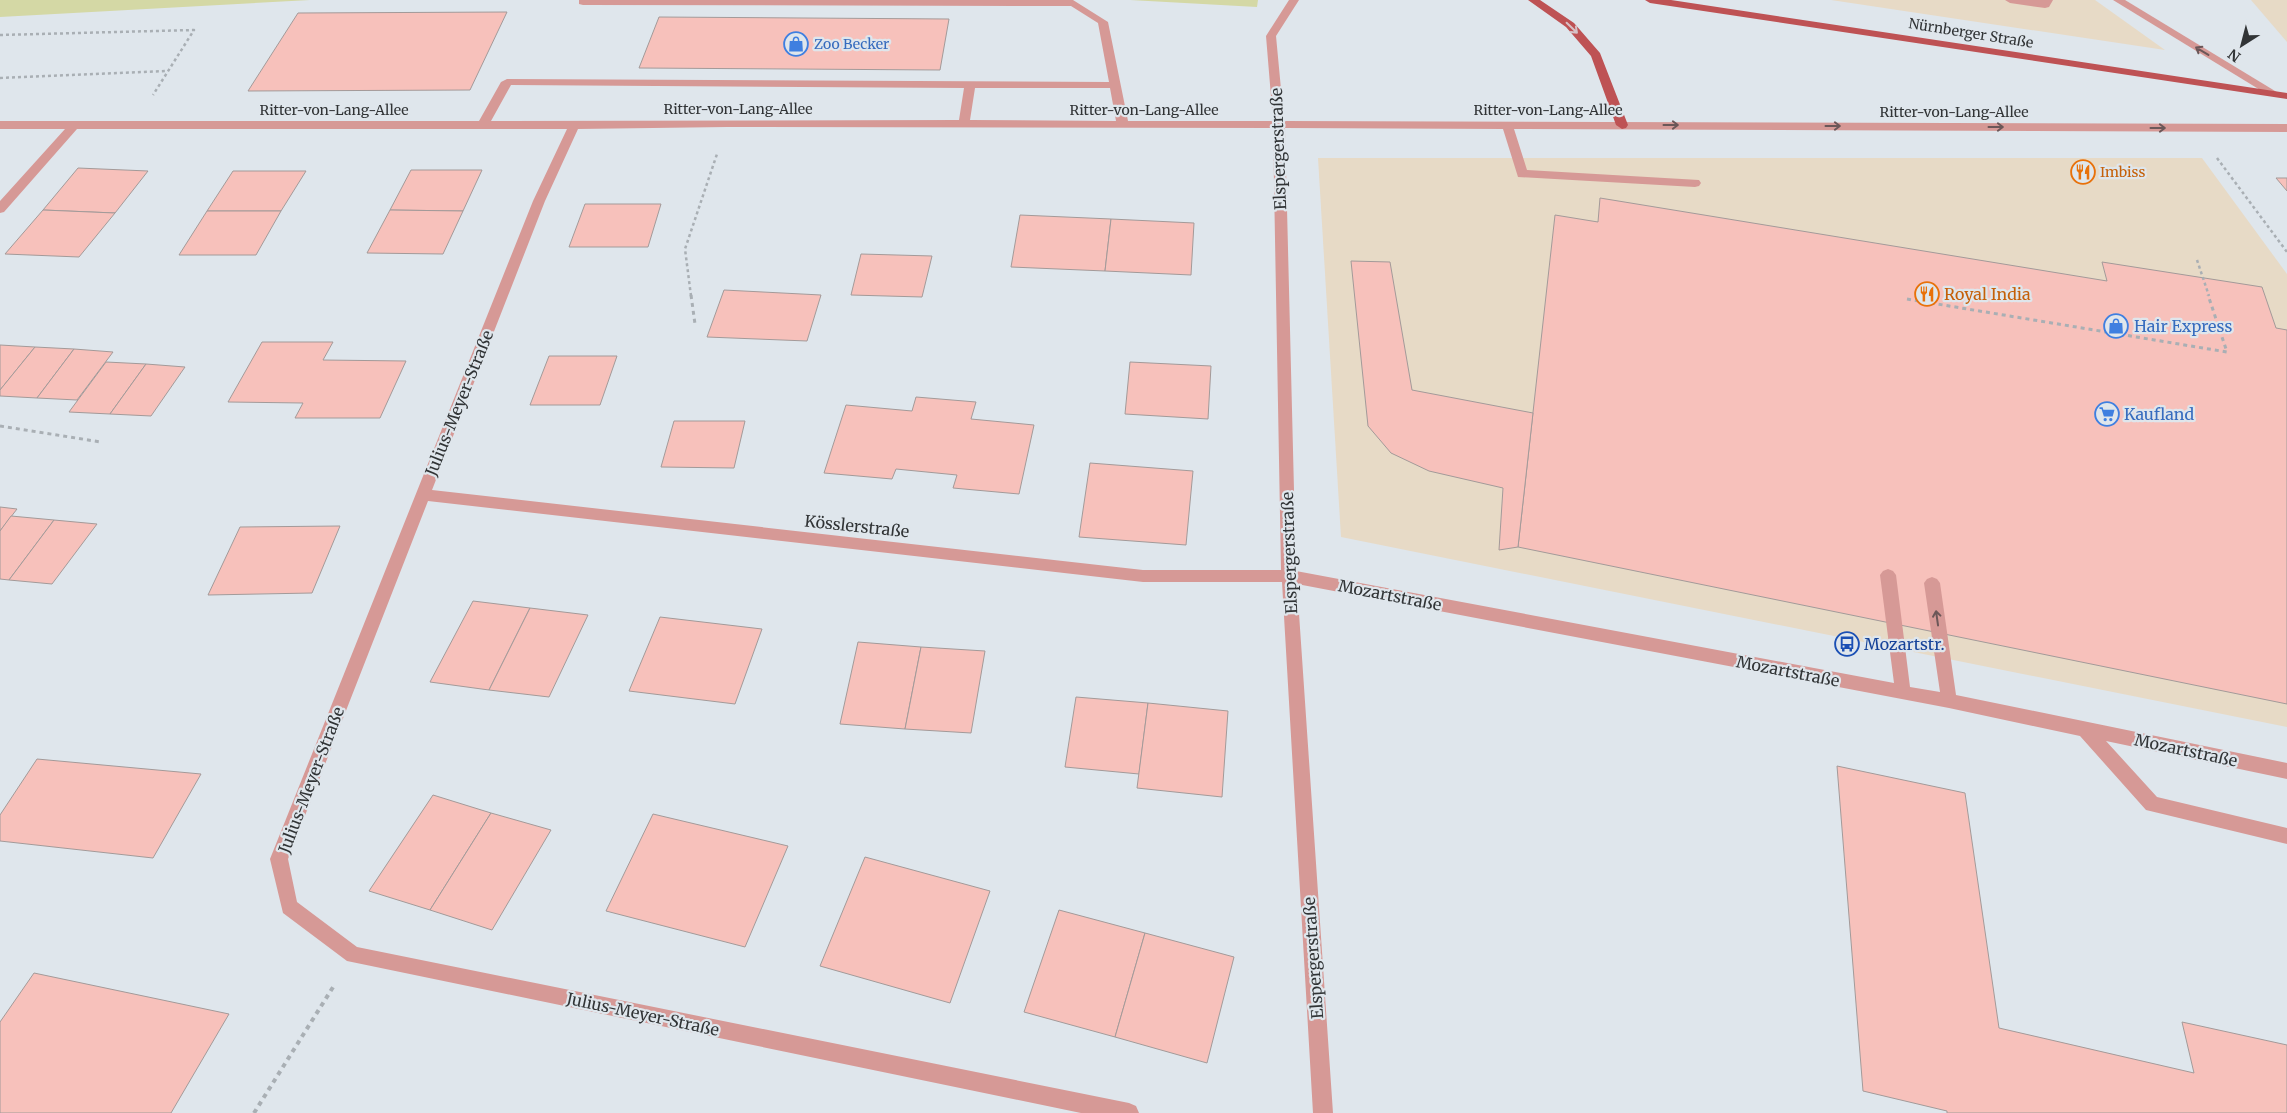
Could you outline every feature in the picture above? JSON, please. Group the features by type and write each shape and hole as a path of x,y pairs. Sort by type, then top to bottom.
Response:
{"main road":[{"path":"1533,0 1570,25 1596,55 1622,125"},
{"name":"Nürnberger Straße","path":"1650,0 2287,96"}],"street":[{"name":"Elspergerstraße","path":"1294,0 1271,36 1279,126 1289,576 1323,1113"},
{"path":"2010,0 2045,5 2048,0"},
{"path":"2118,0 2274,94"},
{"path":"583,2 1073,3 1103,22 1123,125"},
{"path":"483,125 507,82 1115,85"},
{"path":"964,124 970,84"},
{"name":"Ritter-von-Lang-Allee","path":"0,125 574,125 728,123 2287,128"},
{"path":"0,210 74,125"},
{"name":"Julius-Meyer-Straße","path":"574,125 540,201 279,859 289,907 353,955 1129,1113"},
{"path":"1507,125 1522,174 1695,183"},
{"name":"Kösslerstraße","path":"423,495 1143,576 1289,576"},
{"path":"1888,575 1903,693"},
{"name":"Mozartstraße","path":"1289,576 1949,701 2287,771"},
{"path":"1932,583 1949,701"},
{"path":"2085,729 2152,804 2287,836"}],"path":[{"path":"0,35 194,30 168,71 0,78"},
{"path":"696,324 685,249 728,123"},
{"path":"2196,127 2287,252"},
{"path":"1907,299 2227,352 2196,260"},
{"path":"0,426 102,442"},
{"path":"254,1113 353,955"}],"shaded area":[{"path":"1831,0 2095,0 2165,50"},
{"path":"2251,0 2287,0 2287,42"},
{"path":"1318,158 2202,158 2287,274 2287,727 1341,537"}],"green space":[{"path":"0,0 310,0 0,17"},
{"path":"1130,0 1258,0 1257,7"}],"building":[{"path":"507,12 470,90 248,91 298,13"},
{"name":"Zoo Becker","path":"659,17 949,19 940,70 639,68"},
{"path":"78,168 148,171 115,213 43,210"},
{"path":"411,170 482,170 463,211 390,210"},
{"path":"233,171 306,171 281,211 207,211"},
{"path":"2276,178 2287,178 2287,191"},
{"path":"1600,198 2107,281 2102,262 2262,287 2276,328 2287,330 2287,704 1518,547 1555,215 1598,222"},
{"path":"585,204 661,204 648,247 569,247"},
{"path":"43,210 115,213 79,257 5,254"},
{"path":"390,210 463,211 443,254 367,253"},
{"path":"207,211 281,211 256,255 179,255"},
{"path":"1020,215 1111,219 1105,271 1011,267"},
{"path":"1111,219 1194,223 1191,275 1105,271"},
{"path":"861,254 932,256 922,297 851,295"},
{"path":"1351,261 1390,262 1412,390 1533,413 1518,547 1499,550 1503,488 1429,471 1391,453 1368,426"},
{"path":"724,290 821,295 807,341 707,337"},
{"path":"262,342 333,342 323,360 406,361 380,418 295,418 303,403 228,402"},
{"path":"0,345 35,347 0,390"},
{"path":"35,347 74,349 37,398 0,396 0,390"},
{"path":"74,349 113,352 77,400 37,398"},
{"path":"549,356 617,356 600,405 530,405"},
{"path":"106,362 146,364 110,414 69,412"},
{"path":"1130,362 1211,366 1208,419 1125,414"},
{"path":"146,364 185,367 151,416 110,414"},
{"path":"916,397 976,402 971,419 1034,425 1019,494 953,488 957,475 896,469 892,479 824,473 846,405 912,411"},
{"path":"674,421 745,421 734,468 661,467"},
{"path":"1090,463 1193,471 1186,545 1079,537"},
{"path":"0,507 17,509 0,531"},
{"path":"11,516 54,520 9,580 0,579 0,531"},
{"path":"54,520 97,524 52,584 9,580"},
{"path":"340,526 312,593 208,595 240,527"},
{"path":"473,601 530,608 489,690 430,682"},
{"path":"530,608 588,615 549,697 489,690"},
{"path":"660,617 762,629 735,704 629,691"},
{"path":"858,642 921,647 905,729 840,724"},
{"path":"921,647 985,651 971,733 905,729"},
{"path":"1076,697 1148,703 1139,774 1065,767"},
{"path":"1148,703 1228,711 1222,797 1137,788"},
{"path":"37,759 201,774 153,858 0,841 0,815"},
{"path":"1837,766 1965,793 1999,1028 2194,1073 2182,1022 2287,1045 2287,1113 1947,1113 1947,1111 1863,1091"},
{"path":"433,795 491,813 430,910 369,891"},
{"path":"491,813 551,830 492,930 430,910"},
{"path":"653,814 788,846 745,947 606,911"},
{"path":"865,857 990,891 950,1003 820,966"},
{"path":"1059,910 1145,933 1115,1037 1024,1012"},
{"path":"1145,933 1234,957 1207,1063 1115,1037"},
{"path":"34,973 229,1014 171,1113 0,1113 0,1022"}],"place":[{"name":"Zoo Becker","path":"796,44"},
{"name":"Imbiss","path":"2083,172"},
{"name":"Royal India","path":"1927,294"},
{"name":"Hair Express","path":"2116,326"},
{"name":"Kaufland","path":"2107,414"},
{"name":"Mozartstr.","path":"1847,644"}]}
